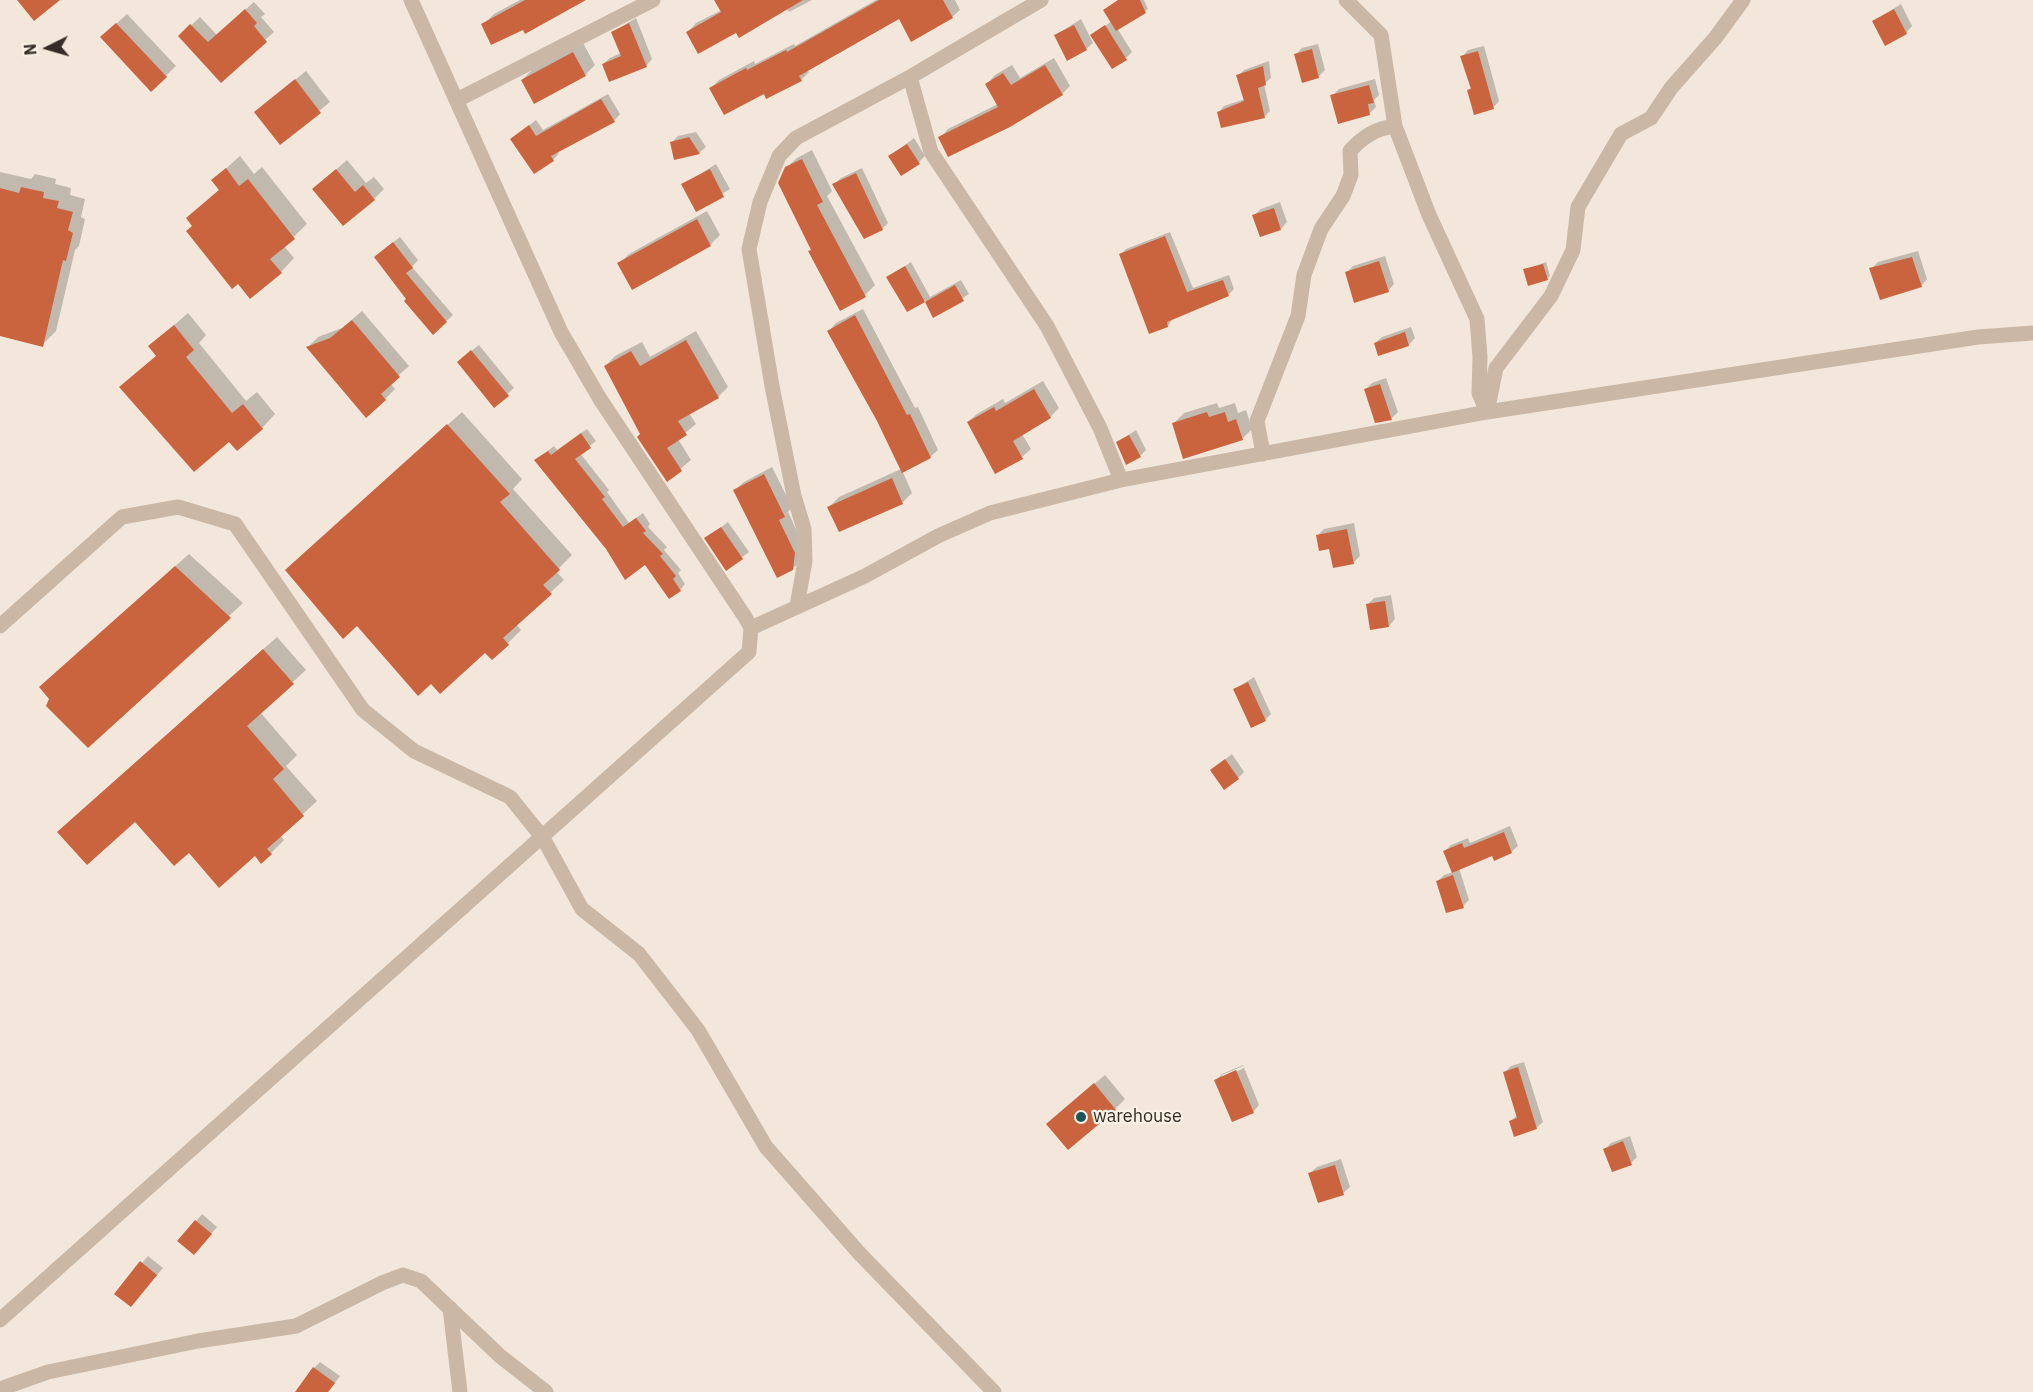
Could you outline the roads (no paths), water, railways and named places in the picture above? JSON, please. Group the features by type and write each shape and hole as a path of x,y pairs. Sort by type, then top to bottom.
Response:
{"street":[{"path":"0,1320 749,652 751,628 600,399 561,332 411,0"},
{"path":"457,100 653,0"},
{"path":"797,606 806,561 804,529 794,496 772,386 749,249 760,202 779,156 796,138 910,77 1041,0"},
{"path":"1346,0 1381,35 1395,126 1429,215 1477,319 1480,357 1479,393 1487,412"},
{"path":"1487,412 1496,368 1551,296 1573,250 1578,207 1621,134 1651,118 1671,88 1716,37 1743,0"},
{"path":"910,77 931,152 1047,326 1100,428 1121,480"},
{"path":"1263,454 1257,421 1298,316 1304,275 1318,238 1343,196 1351,175 1350,151 1359,141 1382,127 1395,126"},
{"path":"751,628 865,576 938,536 990,513 1121,480 1487,412 1978,337 2033,333"},
{"path":"0,626 122,518 178,507 235,524 363,710 414,751 510,797 543,838 582,909 639,954 698,1030 766,1147 861,1254 994,1392"},
{"path":"0,1389 48,1372 198,1341 296,1326 382,1283 403,1275 421,1281 500,1356 546,1392"},
{"path":"450,1308 460,1392"}],"place":[{"name":"warehouse","path":"1081,1117"}]}
